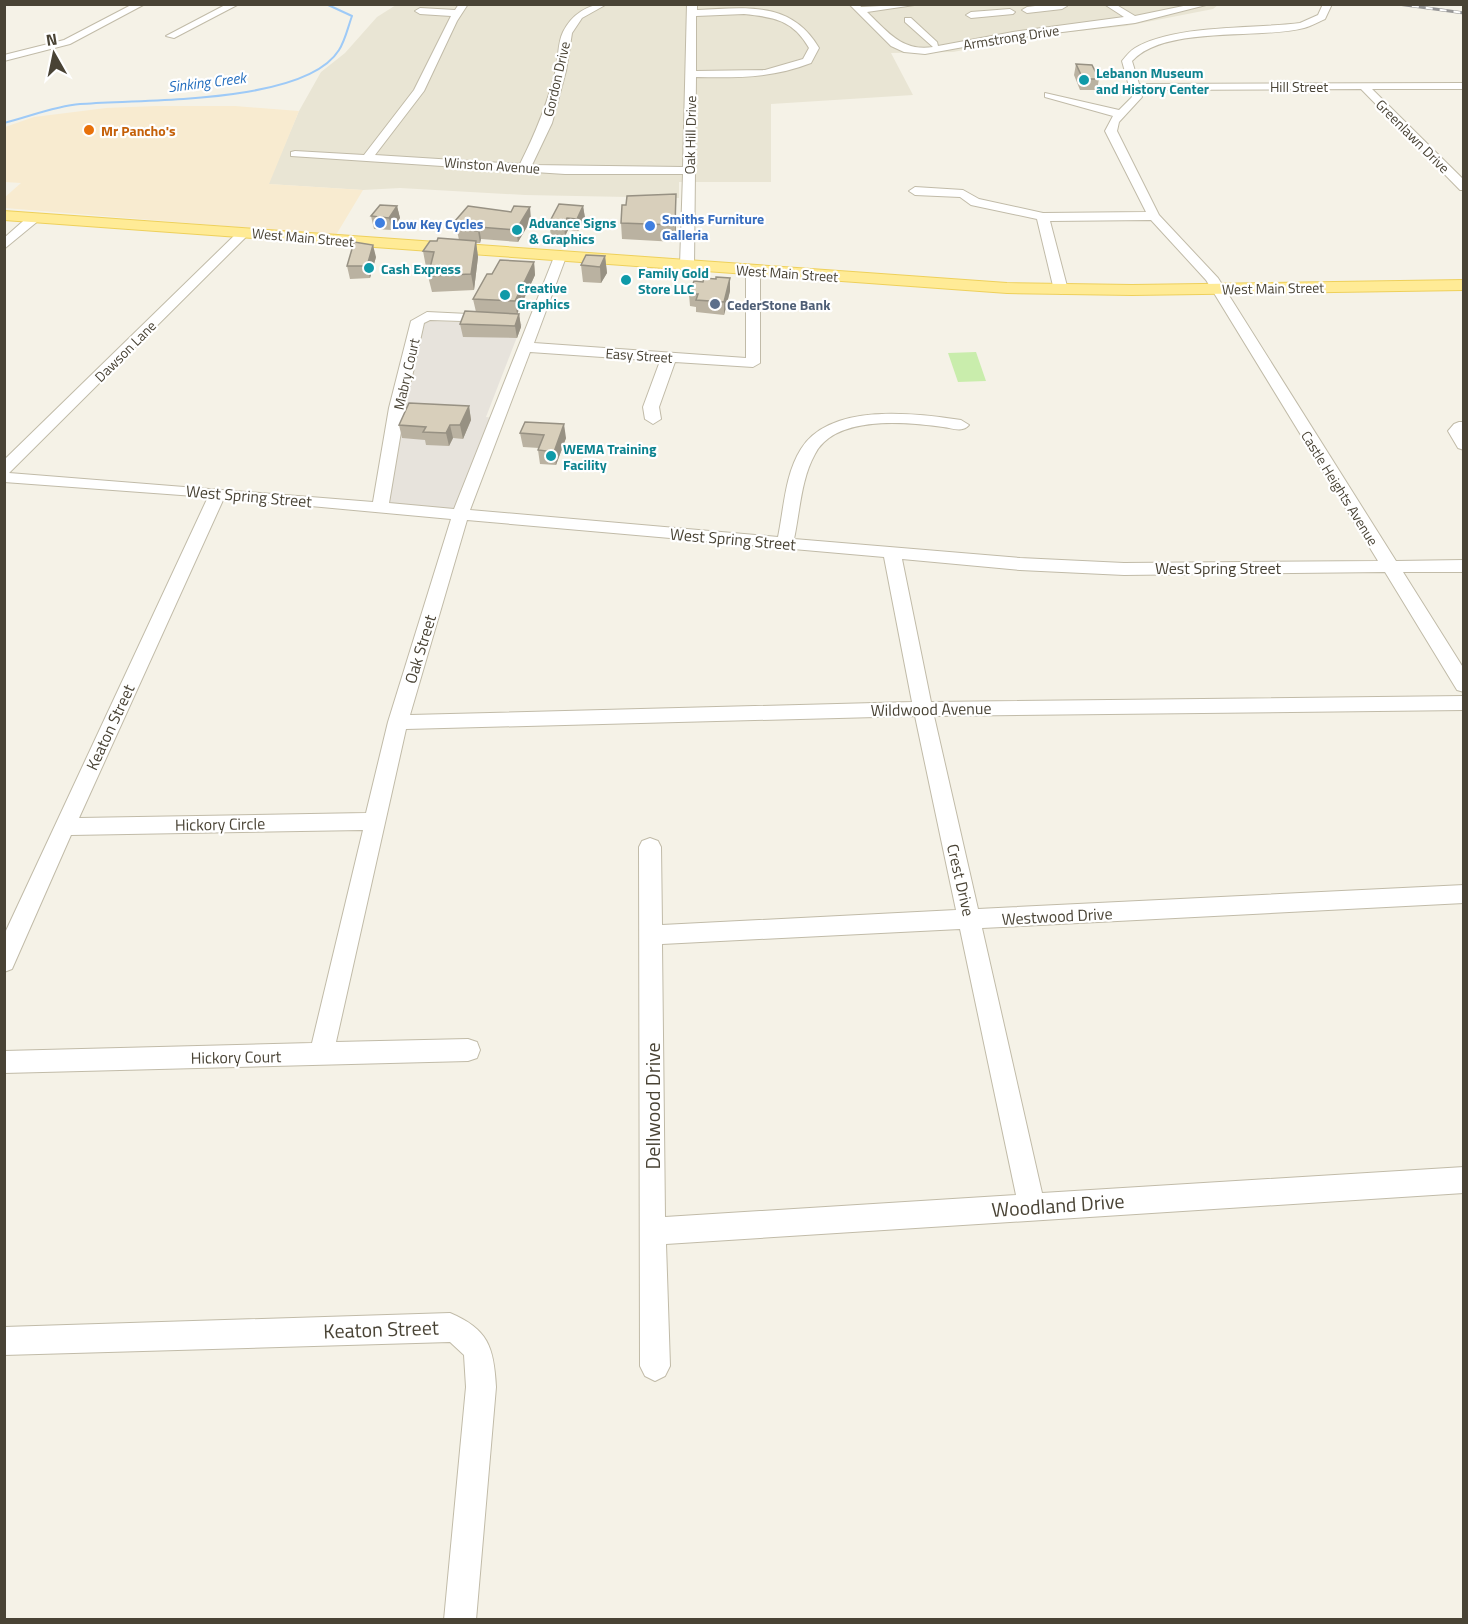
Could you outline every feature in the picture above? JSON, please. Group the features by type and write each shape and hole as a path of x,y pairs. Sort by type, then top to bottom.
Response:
{"main road":[{"name":"West Main Street","path":"4,215 966,286 1061,290 1464,285"}],"street":[{"path":"4,58 67,42 141,4"},
{"path":"171,36 235,4"},
{"name":"Gordon Drive","path":"524,168 546,123 561,71 567,33 579,16 603,4"},
{"path":"1108,4 1135,20"},
{"name":"Armstrong Drive","path":"1161,4 1183,8 1235,32"},
{"name":"Armstrong Drive","path":"856,7 885,35 904,49 925,51 999,29 1070,28 1135,20 1206,4"},
{"path":"1049,95 1120,114 1137,98 1127,62 1137,49 1165,40 1310,23 1323,17 1328,4"},
{"path":"856,7 920,6"},
{"path":"1027,10 1062,6"},
{"path":"1044,8 1070,28"},
{"path":"368,157 419,91 460,9 420,11"},
{"path":"691,74 753,74 787,69 807,61 814,48 803,31 782,17 748,12 693,9"},
{"name":"Oak Hill Drive","path":"687,265 693,9"},
{"path":"971,15 1010,12"},
{"path":"982,14 999,29"},
{"name":"Armstrong Drive","path":"1207,19 1223,33"},
{"path":"908,20 934,44"},
{"path":"909,33 921,32"},
{"path":"885,35 897,34"},
{"name":"Greenlawn Drive","path":"1363,86 1464,187"},
{"name":"Hill Street","path":"1135,87 1464,86"},
{"name":"Castle Heights Avenue","path":"1120,114 1112,123 1111,131 1154,216 1201,266 1217,289 1464,686"},
{"name":"Winston Avenue","path":"295,154 614,172 689,171"},
{"path":"915,191 963,194 975,202 1043,217 1154,216"},
{"path":"1043,217 1061,290"},
{"path":"4,245 34,218"},
{"name":"Dawson Lane","path":"4,469 245,232"},
{"name":"Oak Street","path":"321,1055 398,722 460,515 525,347 529,321 560,257"},
{"name":"Easy Street","path":"525,347 753,363 753,271"},
{"name":"Mabry Court","path":"380,508 397,408 418,321 427,316 501,319"},
{"path":"653,418 651,407 669,357"},
{"path":"785,543 801,467 810,447 817,440 847,425 876,419 916,419 961,425"},
{"path":"1464,427 1459,427 1456,431 1464,445"},
{"name":"West Spring Street","path":"4,477 218,493 1080,568 1464,566"},
{"name":"Keaton Street","path":"4,962 63,827 218,493"},
{"name":"Crest Drive","path":"892,553 923,709 1032,1206"},
{"name":"Wildwood Avenue","path":"398,722 923,709 1464,703"},
{"name":"Hickory Circle","path":"63,827 376,821"},
{"name":"Dellwood Drive","path":"650,847 655,1366"},
{"name":"Westwood Drive","path":"651,935 1464,894"},
{"name":"Hickory Court","path":"4,1062 468,1050"},
{"name":"Woodland Drive","path":"652,1231 1464,1180"},
{"name":"Keaton Street","path":"4,1341 450,1327 466,1334 475,1345 480,1360 481,1387 460,1620"}],"shaded area":[{"path":"396,5 1218,5 1213,9 1126,26 1041,35 953,52 891,53 913,95 771,104 771,182 679,182 679,198 525,195 400,188 363,190 268,184 299,111 321,72 345,53 377,17"},
{"path":"235,106 299,111 269,184 363,190 336,235 5,208 4,198 21,183 5,182 5,127 34,117 106,108"},
{"path":"429,321 522,324 486,417 494,418 458,509 388,503 403,413 424,323"}],"green space":[{"path":"976,352 986,381 958,382 948,353"}],"building":[{"path":"1076,64 1092,65 1099,79 1083,79"},
{"path":"676,194 675,225 621,223 622,205 626,205 627,196"},
{"path":"559,204 583,206 577,219 567,218 564,224 549,223"},
{"path":"380,205 397,206 389,218 371,216"},
{"path":"468,206 511,212 514,206 530,207 516,230 479,227 478,231 457,229 464,222 455,221"},
{"path":"438,238 476,241 471,274 428,276 434,252 423,251 430,241 437,241"},
{"path":"354,242 373,245 367,266 347,266"},
{"path":"586,255 605,256 600,267 581,265"},
{"path":"500,260 534,262 515,301 473,299 487,274 492,274"},
{"path":"716,277 730,278 724,302 696,300 698,294 689,294 694,281 703,282 704,278 716,279"},
{"path":"465,311 519,314 515,326 460,324"},
{"path":"409,403 469,406 460,425 450,425 446,433 423,432 426,427 399,425"},
{"path":"525,422 564,424 554,452 538,450 544,435 520,433"}],"waterway":[{"name":"Sinking Creek","path":"4,123 71,105 219,96 258,90 292,81 321,68 339,50 343,42 352,16 326,4"}],"railway":[{"path":"1398,4 1464,13"}],"place":[{"name":"Lebanon Museum and History Center","path":"1084,80"},
{"name":"Mr Pancho's","path":"89,130"},
{"name":"Low Key Cycles","path":"380,223"},
{"name":"Smiths Furniture Galleria","path":"650,226"},
{"name":"Advance Signs & Graphics","path":"517,230"},
{"name":"Cash Express","path":"369,268"},
{"name":"Family Gold Store LLC","path":"626,280"},
{"name":"Creative Graphics","path":"505,295"},
{"name":"CederStone Bank","path":"715,304"},
{"name":"WEMA Training Facility","path":"551,456"}]}
